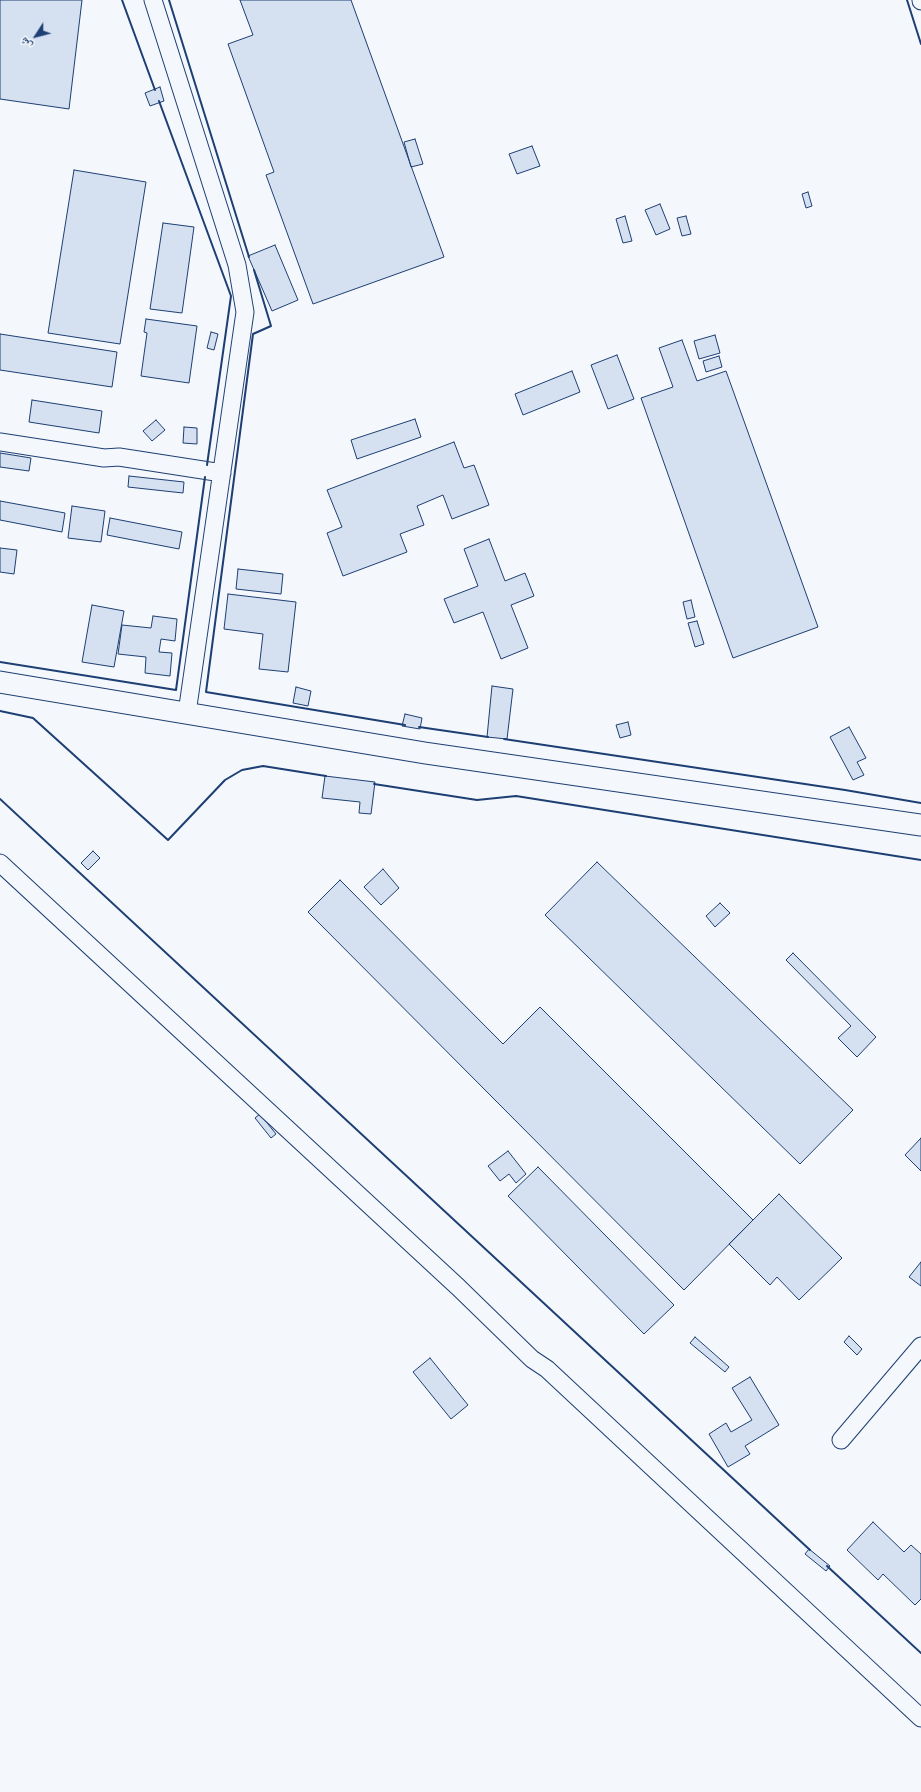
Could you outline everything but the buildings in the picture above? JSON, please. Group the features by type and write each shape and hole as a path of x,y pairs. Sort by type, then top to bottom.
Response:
{"main road":[{"path":"0,682 425,753 921,825"}],"street":[{"path":"154,0 237,265 245,312 188,713"},
{"path":"0,442 104,458 119,457 222,473"},
{"path":"0,863 458,1287 532,1359 548,1369 921,1718"},
{"path":"841,1440 921,1346"}],"wall":[{"path":"122,0 155,90"},
{"path":"169,0 249,257"},
{"path":"907,0 921,44"},
{"path":"159,101 231,296 207,465"},
{"path":"254,270 271,326 253,334 206,692 405,725"},
{"path":"0,662 176,690 205,477"},
{"path":"0,711 33,718 168,840 225,780 242,770 263,766 326,776"},
{"path":"419,727 488,737"},
{"path":"504,739 845,790 921,803"},
{"path":"374,784 477,800 516,796 921,860"},
{"path":"0,799 810,1550"},
{"path":"827,1566 921,1653"}]}
